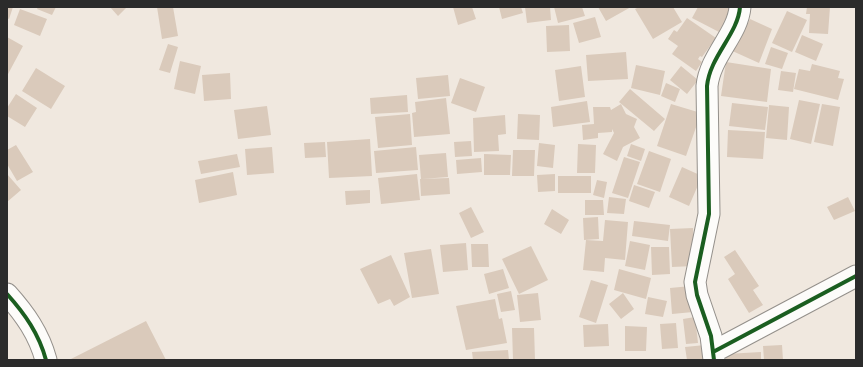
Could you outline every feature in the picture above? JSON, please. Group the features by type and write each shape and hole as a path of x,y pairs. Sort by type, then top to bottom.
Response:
{"street":[{"path":"740,7 736,23 710,69 707,86 709,214 695,282 697,295 711,336 714,356 856,276"},
{"path":"7,294 28,318 35,330 46,360"}],"building":[{"path":"7,7 13,7 9,19 7,18"},
{"path":"38,7 56,7 52,15 37,9"},
{"path":"110,7 127,7 118,16"},
{"path":"157,7 173,7 178,36 162,39"},
{"path":"453,7 472,7 476,19 458,25"},
{"path":"499,7 521,7 523,13 502,19"},
{"path":"525,7 550,7 551,20 527,23"},
{"path":"554,7 582,7 585,16 558,23"},
{"path":"598,7 631,7 606,21"},
{"path":"639,7 673,7 682,22 653,39 635,9"},
{"path":"698,7 733,7 719,32 692,18"},
{"path":"807,7 830,7 828,34 809,33 810,14 806,14"},
{"path":"20,9 47,19 40,36 14,25"},
{"path":"787,11 807,20 792,52 772,43"},
{"path":"595,17 601,37 579,43 573,23"},
{"path":"687,18 716,38 702,57 700,56 698,59 702,62 696,71 672,54 678,46 668,39 674,30 677,32"},
{"path":"750,19 772,29 759,63 728,49 741,20 748,23"},
{"path":"569,25 570,51 547,52 546,26"},
{"path":"802,35 823,44 816,61 795,52"},
{"path":"7,37 23,46 7,76"},
{"path":"168,44 178,47 170,73 159,70"},
{"path":"771,47 788,53 782,69 765,64"},
{"path":"626,52 628,79 588,81 586,55"},
{"path":"180,61 201,66 195,94 174,89"},
{"path":"726,62 771,69 767,102 721,96"},
{"path":"812,64 840,71 838,78 844,79 838,100 794,89 799,69 810,71"},
{"path":"636,65 665,71 660,95 631,88"},
{"path":"581,66 585,97 559,101 555,70"},
{"path":"681,66 698,80 687,94 670,80"},
{"path":"36,68 65,86 51,109 22,91"},
{"path":"781,71 796,73 793,92 778,90"},
{"path":"230,73 231,99 204,101 202,75"},
{"path":"448,75 450,96 418,99 416,78"},
{"path":"460,78 485,87 476,112 451,103"},
{"path":"666,83 680,89 675,102 661,96"},
{"path":"630,89 665,119 654,131 619,102"},
{"path":"16,94 37,108 25,127 7,116 7,108"},
{"path":"407,95 408,112 371,114 370,98"},
{"path":"446,98 450,134 414,137 412,113 416,112 415,102"},
{"path":"799,100 820,104 811,144 790,139"},
{"path":"587,101 590,122 553,127 551,107"},
{"path":"732,103 768,107 765,130 729,126"},
{"path":"621,104 626,114 637,119 634,127 640,138 623,147 617,161 603,154 614,133 612,129 612,132 598,133 598,138 583,140 582,125 594,124 593,107 610,107 611,110"},
{"path":"671,104 701,113 686,156 657,146"},
{"path":"822,104 840,107 833,146 814,142"},
{"path":"769,105 789,107 787,140 766,138"},
{"path":"267,106 271,135 238,139 234,110"},
{"path":"410,114 412,145 378,148 375,117"},
{"path":"518,114 540,115 539,140 517,139"},
{"path":"505,115 506,134 498,135 499,151 474,152 473,118"},
{"path":"728,130 765,132 763,159 727,157"},
{"path":"370,139 372,176 329,178 327,142"},
{"path":"471,141 472,156 455,157 454,142"},
{"path":"325,142 326,157 305,158 304,143"},
{"path":"539,143 555,145 553,168 537,166"},
{"path":"578,144 596,145 595,173 577,173"},
{"path":"631,144 645,149 641,161 627,156"},
{"path":"16,145 33,172 17,181 7,164 7,150"},
{"path":"272,147 274,173 247,175 245,149"},
{"path":"416,147 418,170 376,173 374,151"},
{"path":"513,150 535,150 534,176 512,176"},
{"path":"649,151 671,159 660,192 637,184"},
{"path":"446,153 448,177 421,179 419,155"},
{"path":"237,154 240,167 201,174 198,161"},
{"path":"484,154 511,155 510,175 484,175"},
{"path":"624,157 640,162 628,198 612,193"},
{"path":"481,158 482,172 457,174 456,160"},
{"path":"682,167 702,176 689,206 669,197"},
{"path":"233,172 237,195 199,203 195,180"},
{"path":"7,174 21,190 7,202"},
{"path":"417,174 420,200 381,204 378,178"},
{"path":"555,174 555,191 538,192 537,175"},
{"path":"558,176 591,176 591,193 558,193"},
{"path":"449,178 450,194 421,196 420,179"},
{"path":"597,180 607,182 604,198 593,195"},
{"path":"634,185 655,192 649,208 629,201"},
{"path":"370,190 370,203 346,205 345,191"},
{"path":"609,197 626,199 624,214 607,213"},
{"path":"848,197 855,211 834,220 827,207"},
{"path":"585,200 603,200 604,215 585,215"},
{"path":"471,207 484,232 471,238 459,213"},
{"path":"552,209 569,220 561,234 544,224"},
{"path":"598,217 599,239 584,240 583,218"},
{"path":"605,220 628,222 625,260 605,258 604,272 583,270 586,240 603,241"},
{"path":"634,221 670,225 668,241 632,236"},
{"path":"693,228 694,266 672,267 670,229"},
{"path":"630,241 650,245 645,270 625,266"},
{"path":"466,243 468,270 443,272 440,245"},
{"path":"471,244 488,244 489,267 472,267"},
{"path":"531,246 548,280 519,294 502,259"},
{"path":"651,247 669,247 670,274 652,275"},
{"path":"431,249 439,294 412,298 404,253"},
{"path":"735,250 759,286 753,290 763,305 749,313 728,279 735,274 724,257"},
{"path":"391,255 410,297 394,306 390,299 378,304 360,269"},
{"path":"503,269 509,288 489,294 484,274"},
{"path":"619,269 651,278 646,299 614,290"},
{"path":"591,280 608,285 596,323 579,317"},
{"path":"691,286 693,312 672,314 670,288"},
{"path":"511,291 515,310 501,312 497,294"},
{"path":"538,293 541,320 520,322 517,295"},
{"path":"623,293 634,309 621,319 609,304"},
{"path":"648,297 667,301 663,317 645,314"},
{"path":"495,299 499,319 502,318 507,343 466,350 456,306"},
{"path":"695,317 698,343 686,344 683,319"},
{"path":"146,321 166,360 69,360"},
{"path":"676,323 678,348 662,349 660,324"},
{"path":"608,324 609,346 584,347 583,325"},
{"path":"625,326 647,327 646,351 625,351"},
{"path":"512,328 534,328 535,360 513,360"},
{"path":"705,345 706,360 687,360 685,347"},
{"path":"782,345 783,360 764,360 763,346"},
{"path":"508,350 509,360 473,360 472,352"},
{"path":"761,352 761,360 726,360 726,354"}],"cycle path":[{"path":"714,360 711,336 697,295 695,282 709,214 707,86 713,65 734,27 740,7"},
{"path":"713,352 856,276"},
{"path":"7,294 31,325 46,360"}]}
